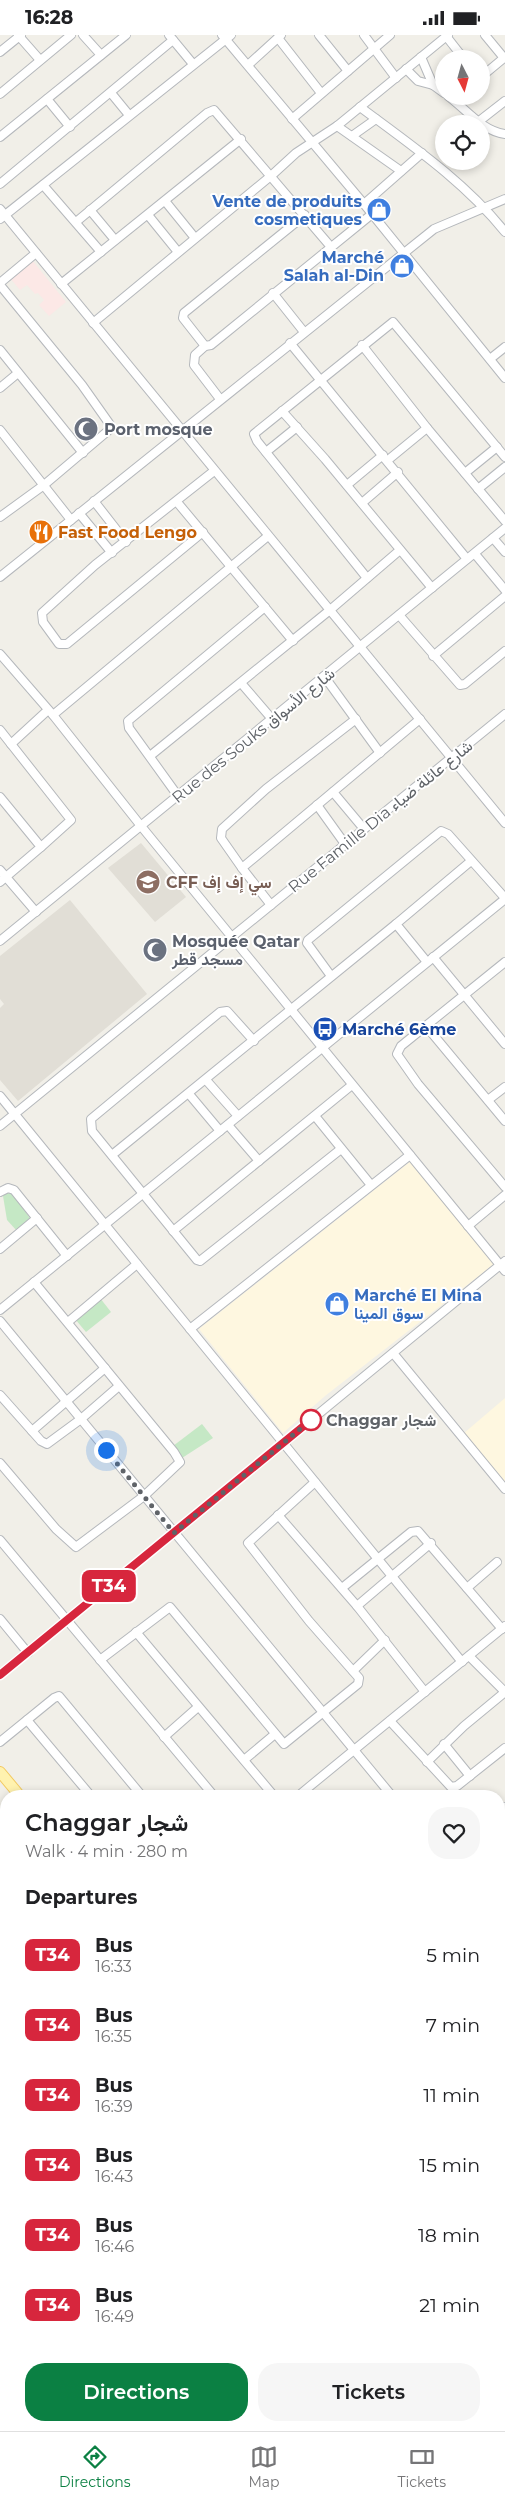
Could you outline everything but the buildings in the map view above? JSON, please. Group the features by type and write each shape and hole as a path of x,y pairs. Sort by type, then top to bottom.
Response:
{"main road":[{"path":"0,1772 15,1790"}],"street":[{"path":"0,52 19,35 40,60"},
{"path":"0,93 71,35"},
{"path":"82,35 101,55"},
{"path":"0,137 126,35"},
{"path":"319,35 348,71"},
{"path":"364,35 396,78"},
{"path":"292,119 390,35"},
{"path":"485,35 504,57 490,69"},
{"path":"248,65 280,36 321,93"},
{"path":"93,323 272,175 310,141 337,126 447,36 457,50"},
{"path":"505,378 227,37 43,185 2,215 36,253 505,823"},
{"path":"0,184 111,93 171,38 192,64"},
{"path":"421,57 433,85"},
{"path":"406,69 418,81 433,85"},
{"path":"111,93 129,115"},
{"path":"47,99 70,127"},
{"path":"487,115 505,101"},
{"path":"460,105 471,115"},
{"path":"360,107 422,153 486,208 505,232"},
{"path":"76,222 211,111 218,112 331,247"},
{"path":"352,136 376,119"},
{"path":"337,126 401,171"},
{"path":"490,128 505,134"},
{"path":"61,284 241,139"},
{"path":"364,204 422,153"},
{"path":"43,185 101,252"},
{"path":"0,577 434,229 486,208 498,200 505,199"},
{"path":"165,201 195,238"},
{"path":"90,210 115,240"},
{"path":"220,399 193,362 195,355 205,346 211,345 372,214"},
{"path":"148,215 178,251"},
{"path":"205,346 183,318 184,313 305,215"},
{"path":"0,506 3,515 44,485 109,430 111,426 0,284 36,253"},
{"path":"273,293 304,332"},
{"path":"367,579 266,452 254,434 362,345 390,323 395,323 505,457"},
{"path":"290,343 322,379 468,559"},
{"path":"362,345 427,428 505,521"},
{"path":"490,359 505,347"},
{"path":"0,350 82,453"},
{"path":"0,388 18,373"},
{"path":"282,411 347,485 432,588"},
{"path":"266,452 297,427"},
{"path":"347,485 427,428"},
{"path":"0,430 71,520"},
{"path":"465,473 497,447"},
{"path":"478,489 505,467"},
{"path":"203,532 67,644 59,644 43,622 42,613 112,553 214,471"},
{"path":"362,503 398,472"},
{"path":"94,501 126,542"},
{"path":"177,502 232,565 293,641"},
{"path":"79,513 112,553"},
{"name":"Rue des Souks شارع الأسواق","path":"0,941 505,528"},
{"path":"11,743 268,535"},
{"path":"493,538 505,553"},
{"path":"150,756 293,641 400,550"},
{"path":"475,554 505,590"},
{"path":"433,656 505,595"},
{"path":"178,796 129,728 130,718 265,607"},
{"path":"399,615 457,684 462,685 505,651"},
{"path":"0,654 352,1085 503,1266 393,1353 0,1675"},
{"path":"324,676 380,753"},
{"path":"241,683 272,719"},
{"name":"Rue Famille Dia شارع عائلة ضياء","path":"0,1126 505,714"},
{"path":"271,905 242,869 221,838 222,829 266,789 356,719"},
{"path":"242,869 420,719"},
{"path":"0,730 71,820 3,880"},
{"path":"333,792 364,829"},
{"path":"0,797 41,847"},
{"path":"317,805 346,844"},
{"path":"0,1310 505,898 445,831 437,833 308,940 306,943 310,951 331,976"},
{"path":"112,1155 292,1011 331,976 471,861"},
{"path":"0,870 3,880 36,912"},
{"path":"396,923 464,995 505,1044"},
{"path":"504,965 401,1046 397,1052 398,1057 418,1084 502,1176 505,1187"},
{"path":"254,1041 224,1010 91,1119 90,1127 94,1135 197,1260 202,1260 341,1149"},
{"path":"426,1026 504,1118"},
{"path":"206,1080 238,1117"},
{"path":"173,1231 352,1085"},
{"path":"488,1100 505,1087"},
{"path":"189,1094 220,1131"},
{"path":"0,1096 462,1662"},
{"path":"315,1115 371,1185"},
{"path":"228,1125 258,1161"},
{"path":"190,1329 410,1155"},
{"path":"0,1193 8,1188 14,1190 67,1255"},
{"path":"468,1226 505,1195"},
{"path":"0,1249 37,1218"},
{"path":"68,1322 137,1264"},
{"path":"0,1463 56,1529 76,1547 144,1496 180,1462 174,1451 34,1283"},
{"path":"0,1321 386,1790"},
{"path":"393,1353 505,1489"},
{"path":"32,1431 65,1400 105,1368"},
{"path":"0,1395 32,1431 47,1444 81,1419 119,1386"},
{"path":"100,1660 166,1607 171,1607 286,1744 322,1712 358,1684 359,1678 309,1621 249,1545 248,1541 315,1482"},
{"path":"278,1515 357,1606 425,1692"},
{"path":"305,1790 503,1627 467,1588 431,1543 418,1531 413,1531 378,1557 342,1588"},
{"path":"0,1540 209,1790"},
{"path":"357,1606 431,1543"},
{"path":"467,1588 497,1562"},
{"path":"0,1619 28,1653"},
{"path":"136,1632 269,1790"},
{"path":"353,1671 385,1641"},
{"path":"427,1762 444,1744 503,1696 505,1692 469,1656"},
{"path":"0,1742 59,1696 137,1790"},
{"path":"164,1737 198,1707"},
{"path":"28,1720 86,1790"},
{"path":"390,1721 451,1787 457,1786 505,1748"},
{"path":"244,1760 275,1733"},
{"path":"444,1744 470,1776"}],"shaded area":[{"path":"32,260 66,302 49,316 39,305 44,300 38,293 35,294 27,285 20,290 10,278"},
{"name":"CFF سي إف إف","path":"141,843 186,897 155,922 108,868"},
{"path":"70,900 147,994 18,1101 0,1080 0,1008 4,1004 0,999 0,956"},
{"name":"Marché El Mina سوق المينا","path":"411,1161 494,1264 325,1396 283,1433 199,1329"},
{"path":"505,1398 505,1482 464,1433"}],"green space":[{"path":"8,1192 13,1193 31,1220 17,1231 7,1220 3,1196"},
{"path":"100,1298 111,1312 86,1332 75,1319"},
{"path":"202,1424 213,1438 182,1458 173,1446"}],"bus line":[{"name":"T34","path":"0,1675 311,1420"}],"place":[{"name":"Vente de produits cosmetiques","path":"379,210"},
{"name":"Marché Salah al-Din","path":"402,266"},
{"name":"Port mosque","path":"86,429"},
{"name":"Fast Food Lengo","path":"41,532"},
{"name":"CFF سي إف إف","path":"148,882"},
{"name":"Mosquée Qatar مسجد قطر","path":"155,950"},
{"name":"Marché 6ème","path":"325,1029"},
{"name":"Marché El Mina سوق المينا","path":"337,1304"},
{"name":"Chaggar شجار","path":"311,1420"}],"route":[{"path":"106,1450 174,1533 311,1420"}]}
